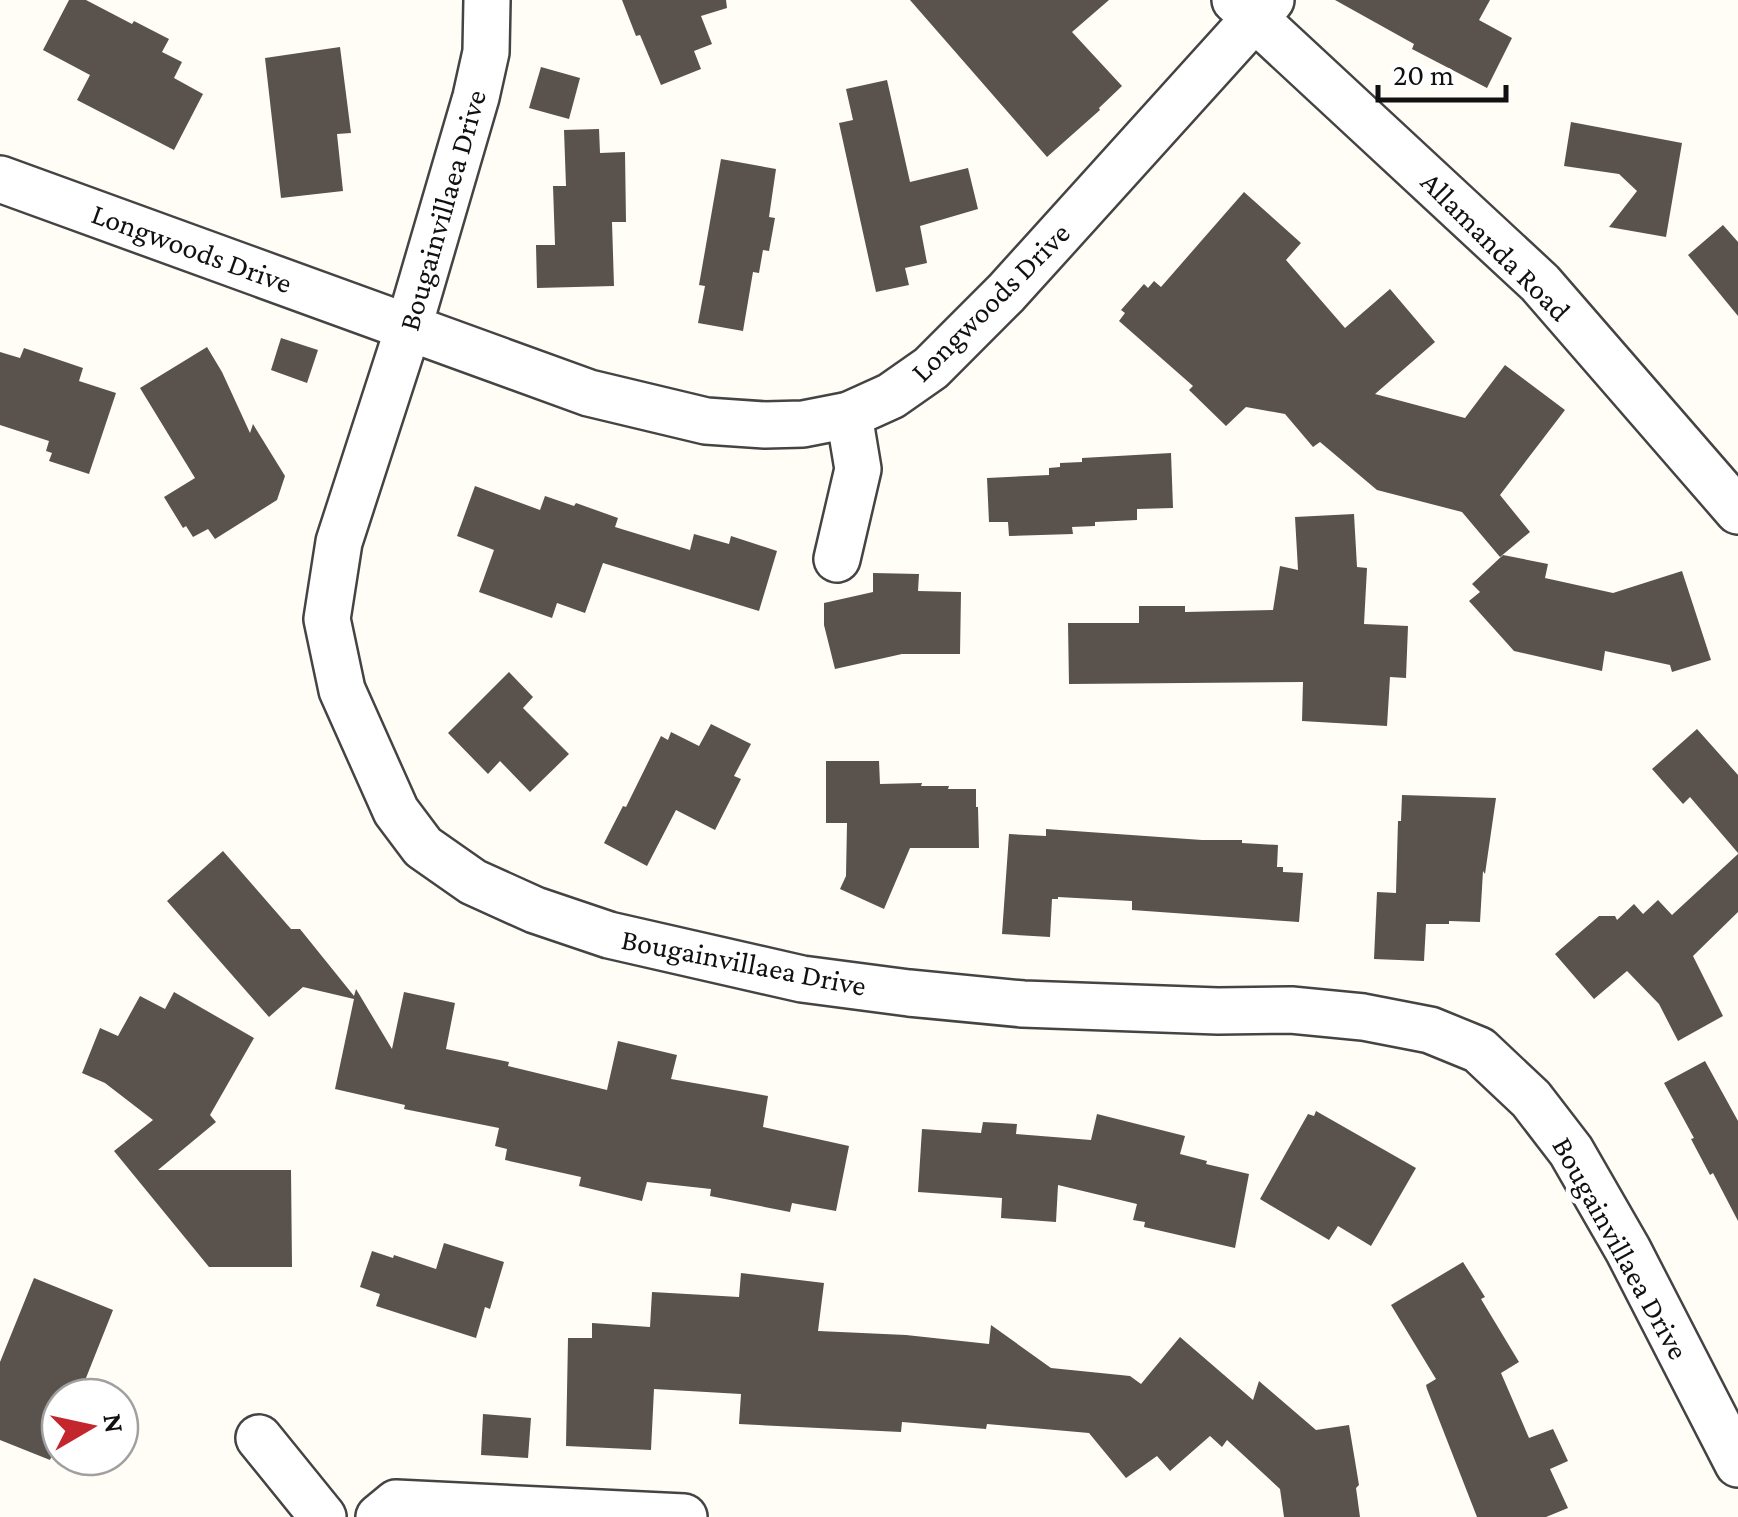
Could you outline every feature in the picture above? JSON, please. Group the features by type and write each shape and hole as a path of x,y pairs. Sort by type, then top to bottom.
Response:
{"street":[{"name":"Bougainvillaea Drive","path":"486,0 486,52 476,97 340,542 327,618 342,690 396,811 423,847 473,882 535,910 609,935 802,978 1023,1004 1291,1010 1363,1017 1430,1030 1479,1050 1531,1099 1571,1151 1628,1250 1738,1464"},
{"name":"Longwoods Drive","path":"0,179 589,393 706,421 803,424 849,414 891,396 931,368 1006,294 1254,6"},
{"name":"Allamanda Road","path":"1254,6 1540,283 1738,510"},
{"path":"838,559 858,470 849,414"},
{"path":"258,1438 323,1517"},
{"path":"379,1517 396,1503 684,1517"}],"building":[{"path":"69,0 86,0 169,39 162,52 182,62 174,78 203,94 174,150 77,100 90,75 43,50"},
{"path":"622,0 726,0 727,8 701,16 712,44 694,51 701,69 661,85"},
{"path":"910,0 1109,0 1072,32 1122,86 1047,157"},
{"path":"1335,0 1490,0 1479,20 1512,38 1487,88 1412,49 1414,44"},
{"path":"340,47 351,133 337,134 343,191 281,198 265,58"},
{"path":"541,67 580,78 569,119 529,108"},
{"path":"887,80 910,182 968,168 978,209 920,226 927,263 905,268 909,285 876,292 839,123 853,120 846,89"},
{"path":"1571,122 1682,143 1666,237 1609,227 1637,191 1619,174 1564,166"},
{"path":"599,129 600,153 625,152 626,222 612,222 614,286 537,288 536,245 555,245 553,186 566,186 564,130"},
{"path":"721,159 776,169 769,217 775,218 769,251 763,250 759,273 753,272 743,331 698,323 705,286 699,285"},
{"path":"1244,192 1301,243 1286,260 1345,328 1390,289 1435,342 1375,394 1465,418 1505,365 1565,410 1500,495 1530,532 1500,557 1462,512 1377,490 1320,442 1313,447 1285,414 1246,407 1226,426 1189,390 1193,386 1119,321 1125,313 1121,310 1144,284 1148,288 1154,281 1161,287"},
{"path":"1723,225 1738,242 1738,316 1688,255"},
{"path":"281,338 318,350 307,383 271,370"},
{"path":"207,347 250,433 253,424 285,476 277,500 215,539 208,529 193,537 164,497 195,478 140,388"},
{"path":"24,348 83,368 79,381 116,393 89,474 49,461 49,441 0,425 0,352 20,358"},
{"path":"1171,453 1173,508 1137,509 1137,520 1072,527 1073,534 1009,536 1008,522 989,522 987,478 1049,475 1049,468 1082,462 1082,458"},
{"path":"475,486 540,510 545,496 574,506 576,503 618,518 615,527 690,550 694,534 729,544 731,536 777,551 759,611 603,563 585,613 557,603 552,618 479,592 494,550 457,536"},
{"path":"1354,514 1357,567 1367,568 1364,624 1408,626 1406,678 1390,677 1387,726 1302,721 1303,682 1069,684 1068,623 1139,623 1139,606 1185,606 1185,612 1273,610 1280,566 1298,570 1295,517"},
{"path":"1503,555 1548,564 1545,578 1613,593 1682,571 1711,660 1672,672 1670,665 1605,651 1602,671 1514,651 1469,601 1480,592 1472,584"},
{"path":"873,573 919,574 918,591 961,592 960,654 902,654 835,669 824,625 824,603 873,592"},
{"path":"509,672 533,697 523,708 569,754 530,792 500,761 488,774 448,733"},
{"path":"711,724 751,744 734,776 741,779 715,830 676,810 647,866 604,843 661,736 668,740 671,732 699,746"},
{"path":"1697,729 1738,775 1738,853 1690,797 1683,804 1652,769"},
{"path":"826,761 879,761 880,784 922,783 921,786 976,789 979,848 910,848 884,909 840,889 846,876 847,823 826,823"},
{"path":"1402,795 1496,798 1485,874 1483,871 1480,922 1426,924 1424,961 1374,959 1377,892 1396,893"},
{"path":"1046,829 1278,845 1277,867 1283,867 1283,872 1303,873 1299,922 1132,910 1132,901 1058,897 1052,899 1050,937 1002,934 1009,834 1046,836"},
{"path":"223,851 291,929 300,929 354,996 356,989 392,1049 404,992 455,1003 446,1049 607,1090 618,1041 677,1055 671,1079 768,1096 763,1127 849,1146 836,1211 792,1203 790,1212 710,1196 711,1189 647,1182 642,1201 579,1186 581,1177 505,1160 507,1149 495,1146 499,1128 404,1109 405,1105 335,1089 354,999 303,987 269,1017 167,901"},
{"path":"1738,854 1738,912 1693,956 1723,1016 1678,1041 1659,1004 1627,971 1594,999 1555,954 1599,916 1615,916 1617,920 1634,904 1643,914 1658,900 1672,915"},
{"path":"174,992 254,1038 210,1115 216,1122 158,1170 291,1170 292,1267 209,1267 114,1151 153,1120 105,1083 82,1073 100,1028 118,1036 140,996 165,1009"},
{"path":"1705,1061 1738,1121 1738,1221 1664,1083"},
{"path":"1316,1111 1416,1168 1371,1246 1338,1226 1329,1240 1260,1199 1308,1114 1314,1116"},
{"path":"1097,1114 1185,1136 1180,1154 1249,1174 1235,1248 1144,1227 1145,1222 1133,1220 1137,1204 1058,1185 1056,1222 1001,1218 1002,1198 918,1192 922,1129 981,1133 983,1122 1017,1124 1016,1134 1091,1140"},
{"path":"444,1243 504,1262 490,1309 485,1307 476,1338 376,1306 380,1294 360,1287 372,1251 436,1269"},
{"path":"1463,1262 1519,1362 1501,1373 1529,1438 1553,1429 1568,1461 1550,1469 1568,1508 1546,1517 1477,1517 1427,1389 1426,1385 1436,1379 1391,1305"},
{"path":"741,1273 824,1283 818,1331 989,1344 991,1325 1051,1368 1130,1376 1141,1384 1180,1337 1253,1400 1259,1381 1316,1430 1349,1425 1360,1517 1284,1517 1280,1489 1227,1440 1222,1447 1210,1436 1170,1471 1157,1456 1126,1478 1089,1433 987,1424 986,1429 902,1422 901,1432 739,1424 741,1394 654,1389 651,1450 566,1446 568,1338 592,1338 592,1323 650,1327 652,1292 739,1297"},
{"path":"34,1278 113,1310 86,1377 40,1377 40,1456 0,1440 0,1362"},
{"path":"483,1414 531,1418 528,1458 481,1455"}]}
